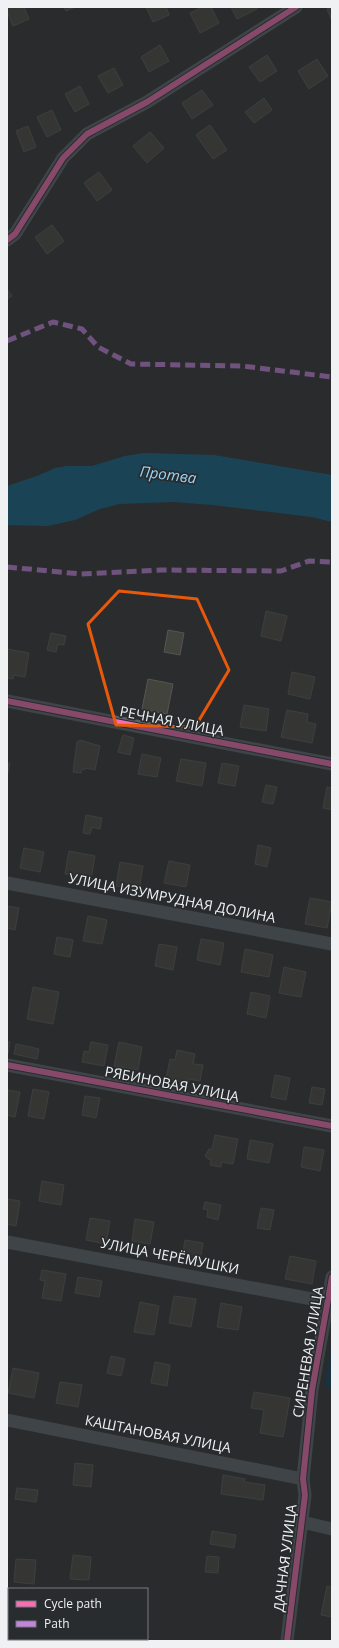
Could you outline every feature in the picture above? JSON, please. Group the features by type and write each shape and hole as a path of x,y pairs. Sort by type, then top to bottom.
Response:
{"street":[{"path":"7,240 15,234 63,158 87,134 146,102 296,7"},
{"name":"РЕЧНАЯ УЛИЦА","path":"7,702 332,764"},
{"name":"УЛИЦА ИЗУМРУДНАЯ ДОЛИНА","path":"7,883 332,944"},
{"name":"РЯБИНОВАЯ УЛИЦА","path":"7,1065 332,1126"},
{"name":"УЛИЦА ЧЕРЁМУШКИ","path":"7,1242 328,1302"},
{"name":"СИРЕНЕВАЯ УЛИЦА","path":"303,1479 312,1390 332,1277"},
{"name":"КАШТАНОВАЯ УЛИЦА","path":"7,1420 303,1479"},
{"name":"ДАЧНАЯ УЛИЦА","path":"287,1641 305,1495 303,1479"},
{"path":"302,1522 332,1529"}],"highlighted area":[{"path":"119,591 197,599 229,670 195,727 116,725 88,624"}],"shaded area":[{"path":"332,1344 332,1388 324,1387"}],"water":[{"name":"Протва","path":"144,453 214,455 332,475 332,522 312,517 213,505 173,502 119,504 100,509 75,520 48,526 7,525 7,486 55,468 67,466 92,466 125,456"}],"building":[{"path":"7,7 24,7 29,19 13,26 7,12"},
{"path":"64,7 75,7 66,11"},
{"path":"146,7 166,7 169,15 153,22"},
{"path":"203,7 211,7 219,23 200,33 190,13"},
{"path":"231,7 256,7 257,9 237,19"},
{"path":"332,7 332,21 327,9"},
{"path":"160,45 169,61 149,72 141,57"},
{"path":"267,55 277,71 260,82 249,67"},
{"path":"317,59 328,76 309,89 298,71"},
{"path":"114,68 123,85 108,93 98,76"},
{"path":"80,86 89,104 75,112 65,94"},
{"path":"202,90 213,105 192,119 182,103"},
{"path":"264,98 272,110 254,123 245,112"},
{"path":"52,110 61,130 47,137 37,117"},
{"path":"210,125 227,150 213,159 196,135"},
{"path":"28,126 36,147 24,152 16,131"},
{"path":"150,132 164,148 147,163 133,146"},
{"path":"99,172 112,190 97,201 84,183"},
{"path":"52,225 64,241 47,254 35,237"},
{"path":"7,289 12,296 7,299"},
{"path":"266,611 287,616 281,641 261,636"},
{"path":"168,630 184,633 180,655 164,652"},
{"path":"51,633 66,636 64,645 58,644 56,652 47,650"},
{"path":"7,649 29,653 25,677 14,675 13,679 7,678"},
{"path":"292,672 315,677 310,699 288,694"},
{"path":"148,679 173,684 167,714 142,709"},
{"path":"244,705 269,709 266,731 240,727"},
{"path":"287,710 308,714 307,722 316,724 312,743 281,737"},
{"path":"123,735 134,738 130,755 118,752"},
{"path":"80,740 100,746 95,770 85,768 85,770 82,769 81,773 73,772 77,742"},
{"path":"142,754 161,758 157,777 138,774"},
{"path":"181,759 206,763 202,786 176,781"},
{"path":"7,763 10,763 7,777"},
{"path":"222,763 239,766 235,786 218,783"},
{"path":"266,785 277,787 273,804 262,802"},
{"path":"327,787 332,788 332,810 323,808"},
{"path":"86,815 102,818 100,829 92,827 90,834 83,833"},
{"path":"258,845 271,848 267,867 255,864"},
{"path":"24,848 44,852 40,872 20,868"},
{"path":"69,851 95,856 91,879 65,874"},
{"path":"169,861 190,865 186,887 164,883"},
{"path":"120,862 143,866 139,890 116,886"},
{"path":"310,898 332,902 327,928 305,924"},
{"path":"7,906 19,908 15,930 7,928"},
{"path":"88,916 107,920 102,944 83,941"},
{"path":"57,937 73,940 70,957 54,954"},
{"path":"201,939 224,943 220,965 197,960"},
{"path":"159,944 177,947 173,970 155,966"},
{"path":"245,949 273,955 269,977 241,972"},
{"path":"284,967 306,972 301,997 279,993"},
{"path":"33,987 59,992 53,1024 27,1019"},
{"path":"251,992 270,996 266,1018 247,1014"},
{"path":"7,1041 10,1042 8,1054 7,1054"},
{"path":"91,1042 108,1045 104,1066 82,1062 84,1051 89,1052"},
{"path":"119,1042 142,1047 138,1070 114,1066"},
{"path":"16,1044 39,1049 37,1059 14,1054"},
{"path":"177,1050 195,1054 193,1064 203,1065 200,1081 189,1079 188,1083 166,1079 170,1059 175,1060"},
{"path":"275,1075 290,1078 286,1100 271,1097"},
{"path":"312,1087 325,1089 322,1105 309,1103"},
{"path":"33,1089 49,1092 44,1119 28,1116"},
{"path":"8,1090 20,1092 15,1117 7,1115"},
{"path":"85,1096 100,1098 96,1118 82,1115"},
{"path":"215,1135 238,1139 233,1164 222,1162 221,1167 210,1165 211,1160 205,1156 209,1149 212,1149"},
{"path":"250,1140 273,1144 269,1163 247,1159"},
{"path":"304,1147 324,1150 320,1171 301,1167"},
{"path":"42,1181 64,1185 61,1205 39,1201"},
{"path":"7,1199 20,1201 16,1226 7,1224"},
{"path":"205,1202 221,1205 218,1220 207,1217 208,1210 203,1209"},
{"path":"261,1208 274,1210 270,1230 257,1228"},
{"path":"90,1218 110,1221 106,1244 86,1240"},
{"path":"135,1219 154,1222 150,1244 132,1241"},
{"path":"185,1240 203,1243 200,1261 182,1258"},
{"path":"290,1256 316,1261 312,1284 285,1279"},
{"path":"42,1270 66,1274 61,1301 42,1298 45,1281 40,1280"},
{"path":"78,1277 102,1281 99,1297 75,1293"},
{"path":"174,1296 196,1299 191,1327 169,1323"},
{"path":"140,1302 159,1306 154,1335 134,1332"},
{"path":"221,1303 242,1307 238,1330 217,1327"},
{"path":"111,1356 125,1359 121,1376 107,1373"},
{"path":"155,1362 170,1365 167,1386 151,1383"},
{"path":"13,1368 39,1373 34,1398 8,1393"},
{"path":"60,1382 82,1385 78,1407 56,1403"},
{"path":"254,1392 290,1398 283,1437 260,1433 264,1410 251,1408"},
{"path":"75,1463 93,1465 91,1487 73,1485"},
{"path":"223,1475 245,1479 244,1482 265,1485 263,1500 221,1494"},
{"path":"17,1488 38,1490 36,1502 15,1499"},
{"path":"212,1531 236,1535 234,1548 210,1544"},
{"path":"73,1555 91,1557 89,1580 70,1579"},
{"path":"207,1556 219,1557 218,1573 205,1572"},
{"path":"16,1559 36,1560 34,1584 14,1582"},
{"path":"327,1586 332,1587 332,1617 321,1615"},
{"path":"62,1640 87,1640 87,1641"}],"marked path":[{"path":"7,341 53,322 82,329 98,347 131,364 242,366 332,377"},
{"path":"7,567 81,574 161,570 281,571 309,561 332,562"}],"cycle path":[{"path":"7,240 15,234 63,158 87,134 147,102 296,7"},
{"path":"7,701 332,764"},
{"path":"7,1065 332,1126"},
{"path":"287,1641 305,1495 303,1479 312,1390 332,1277"}]}
